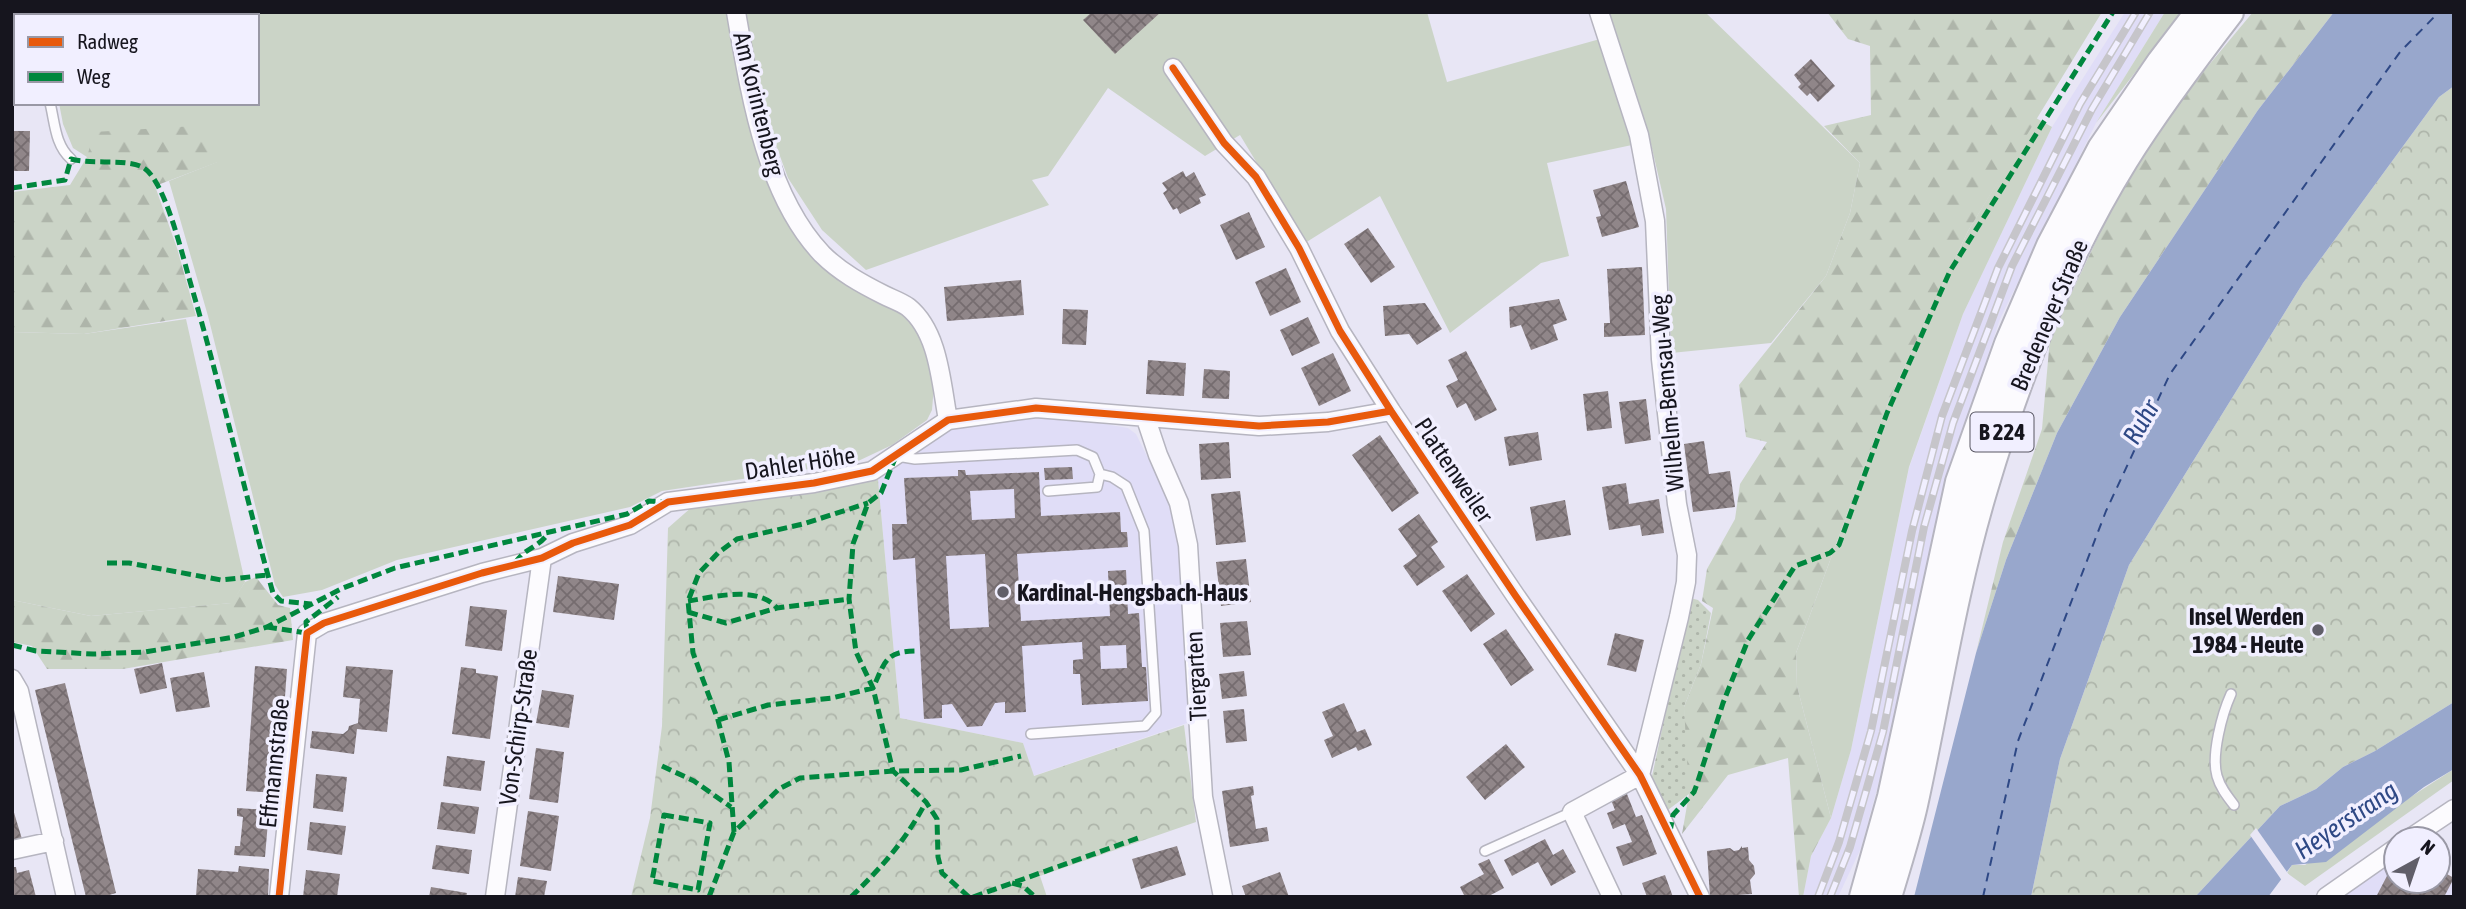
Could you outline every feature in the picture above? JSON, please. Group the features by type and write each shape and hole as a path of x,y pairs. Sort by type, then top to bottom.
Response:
{"main road":[{"name":"Bredeneyer Straße","path":"1864,897 1892,797 1961,482 2009,344 2051,246 2102,149 2200,12"},
{"name":"Bredeneyer Straße","path":"1887,897 1913,808 1953,611 1979,501 2029,353 2072,256 2123,160 2182,74 2229,12"}],"street":[{"name":"Am Korintenberg","path":"736,12 767,152 795,218 822,254 839,269 907,307 920,321 934,348 948,420"},
{"name":"Wilhelm-Bernsau-Weg","path":"1599,12 1640,135 1655,221 1661,359 1677,504 1687,555 1686,582 1679,617 1640,775"},
{"name":"Plattenweiler","path":"1173,68 1224,144 1256,177 1299,248 1339,331 1515,595 1640,775 1700,897"},
{"name":"Dahler Höhe","path":"307,633 342,616 515,563 542,558 573,543 629,525 668,502 814,483 872,471 948,420 1036,408 1146,419 1259,426 1328,422 1391,411"},
{"name":"Tiergarten","path":"1146,419 1179,503 1188,545 1203,797 1223,897"},
{"name":"Von-Schirp-Straße","path":"495,897 542,558"},
{"name":"Effmannstraße","path":"279,897 307,633"},
{"path":"12,679 19,691 66,897"},
{"path":"1608,893 1573,812 1640,775"},
{"path":"2430,825 2454,809"},
{"path":"12,850 54,841"},
{"path":"2326,897 2382,858"}],"lane":[{"path":"50,105 58,139 63,152 71,159"},
{"path":"896,456 915,459 1077,450 1093,457 1100,474 1097,487 1048,491"},
{"path":"1031,734 1145,726 1156,713 1144,531 1126,486 1112,477 1100,474"},
{"path":"2231,694 2221,726 2215,765 2222,788 2234,805"},
{"path":"1485,851 1573,812"}],"shaded area":[{"path":"2125,12 2165,12 2096,123 2000,319 1943,491 1880,778 1861,848 1838,897 1803,897 1811,856 1831,818 1851,750 1909,468 1963,314 2052,127"},
{"path":"1022,415 1082,420 1128,428 1136,434 1165,493 1181,548 1190,722 1033,776 1023,743 900,718 878,480 924,444 947,430"},
{"path":"2382,865 2382,895 2452,895 2452,877 2454,878 2454,897 2336,897"}],"green space":[{"path":"12,12 732,12 746,91 821,259 903,312 924,343 935,373 932,410 927,420 892,445 856,462 662,491 630,507 397,560 322,590 283,597 275,585 208,316 169,181 217,162 87,157 73,148 63,124 59,105 259,105 259,14 14,14 12,24"},
{"path":"741,12 1427,12 1447,82 1600,39 1632,145 1547,163 1569,256 1541,263 1450,333 1380,196 1305,243 1240,135 1205,156 1108,88 1048,176 1032,180 1049,205 866,270 822,230 788,178 755,88"},
{"path":"1606,12 1705,12 1860,163 1850,213 1826,276 1771,343 1671,353 1666,209 1648,131 1617,50"},
{"path":"1827,12 2102,12 1968,231 1889,400 1796,653 1797,686 1831,818 1811,856 1803,897 1799,897 1788,758 1728,775 1682,834 1689,794 1685,787 1684,707 1701,664 1713,608 1702,601 1707,569 1735,519 1740,484 1767,442 1746,437 1739,385 1826,276 1850,213 1860,163 1824,126 1871,115 1870,46 1848,39"},
{"path":"2165,12 2182,12 2096,123"},
{"path":"2253,12 2334,12 2258,110 2120,317 2057,433 2006,560 1976,653 2003,542 2042,429 2050,338 2109,214 2169,113"},
{"path":"2454,86 2454,702 2375,751 2343,767 2316,789 2280,806 2195,897 2031,897 2060,759 2129,565 2303,283 2439,97"},
{"path":"2036,118 2052,127 1963,314 1909,467 1851,750 1831,818 1797,686 1796,653 1889,400 1968,231"},
{"path":"212,125 218,162 155,186 177,248 196,316 84,334 12,332 12,192 70,185 87,157 94,132"},
{"path":"186,319 245,582 232,603 91,616 12,600 12,332 84,334"},
{"path":"878,480 900,718 1023,743 1034,776 1184,725 1196,822 1040,876 1047,897 631,897 650,818 662,726 668,528 693,506"},
{"path":"256,577 278,605 290,608 293,640 123,669 47,669 32,646 12,642 12,600 91,616 231,603 245,582"},
{"path":"1690,598 1698,600 1711,613 1701,664 1684,707 1689,794 1664,813 1651,781"},
{"path":"2454,769 2454,780 2391,825 2382,825 2382,831 2305,886 2287,873 2292,865 2305,865"}],"water":[{"name":"Ruhr","path":"2334,12 2454,12 2454,86 2439,97 2303,283 2129,565 2060,759 2031,897 1914,897 1976,653 2006,560 2057,433 2120,317 2258,110"},
{"name":"Heyerstrang","path":"2454,702 2454,769 2424,787 2326,862 2292,865 2268,897 2195,897 2280,806 2316,789 2343,767 2375,751"}],"pier":[{"path":"2256,828 2289,875 2283,882 2250,835"}],"building":[{"path":"1092,12 1161,12 1115,54 1083,20"},
{"path":"1811,59 1835,86 1818,102 1810,93 1807,96 1798,87 1801,84 1794,75"},
{"path":"12,131 30,131 29,171 12,171"},
{"path":"1183,171 1186,177 1194,172 1206,195 1199,198 1201,203 1180,214 1177,208 1173,210 1163,193 1167,190 1162,183"},
{"path":"1626,181 1639,227 1602,237 1596,217 1601,216 1593,190"},
{"path":"1249,212 1265,247 1236,260 1220,225"},
{"path":"1368,228 1395,267 1371,283 1344,244"},
{"path":"1642,267 1645,335 1604,337 1604,323 1610,323 1607,269"},
{"path":"1286,268 1301,302 1270,316 1255,282"},
{"path":"1021,280 1024,315 947,321 944,287"},
{"path":"1559,299 1567,320 1553,325 1558,340 1531,350 1521,325 1510,328 1509,307"},
{"path":"1425,303 1442,329 1417,345 1409,334 1385,336 1383,306"},
{"path":"1063,309 1088,310 1086,345 1062,344"},
{"path":"1308,317 1320,343 1292,356 1280,330"},
{"path":"1466,351 1497,410 1475,421 1466,403 1457,408 1446,386 1458,380 1448,360"},
{"path":"1333,353 1351,391 1319,406 1301,368"},
{"path":"1148,360 1186,363 1184,396 1146,394"},
{"path":"1204,369 1230,371 1229,399 1202,398"},
{"path":"1608,391 1612,428 1587,431 1583,394"},
{"path":"1646,399 1651,440 1625,444 1619,402"},
{"path":"1538,432 1542,460 1509,466 1504,437"},
{"path":"1380,435 1419,493 1392,512 1352,455"},
{"path":"1704,441 1709,474 1730,471 1735,507 1693,512 1684,444"},
{"path":"1229,442 1231,478 1201,480 1199,444"},
{"path":"1072,467 1073,479 1045,480 1044,468"},
{"name":"Kardinal-Hengsbach-Haus","path":"958,470 965,470 966,475 1039,472 1041,516 1120,512 1121,532 1127,532 1128,547 1017,554 1021,621 1110,616 1108,571 1126,570 1128,614 1139,613 1142,667 1146,667 1148,701 1082,705 1080,674 1073,674 1073,660 1083,659 1082,642 1022,646 1026,712 1005,713 1005,702 995,703 982,726 967,727 952,704 942,705 942,718 924,719 915,558 893,560 892,524 907,524 904,478 958,476","holes":["1014,489 1015,518 972,520 970,491","985,554 989,627 950,629 946,556","1126,645 1127,668 1101,669 1100,646"]},
{"path":"1626,483 1629,504 1659,499 1664,533 1642,536 1640,525 1609,530 1602,487"},
{"path":"1240,491 1246,542 1216,545 1211,494"},
{"path":"1565,500 1571,535 1536,541 1530,507"},
{"path":"1419,514 1438,542 1431,547 1445,567 1417,586 1403,566 1417,556 1398,529"},
{"path":"1246,559 1251,602 1221,606 1216,562"},
{"path":"1467,574 1495,614 1471,632 1442,591"},
{"path":"558,576 619,584 614,620 553,612"},
{"path":"470,606 507,610 502,651 465,646"},
{"path":"1247,621 1251,655 1223,657 1220,623"},
{"path":"1506,629 1534,670 1511,686 1483,644"},
{"path":"1615,633 1644,640 1636,672 1607,665"},
{"path":"162,663 167,688 140,694 134,669"},
{"path":"255,666 287,669 278,793 246,791"},
{"path":"346,666 393,670 387,732 357,729 354,754 310,748 312,731 343,734 349,726 358,723 360,699 343,697"},
{"path":"461,667 476,669 476,673 498,676 490,739 452,734"},
{"path":"1244,671 1247,696 1222,699 1219,674"},
{"path":"204,672 210,707 176,712 170,678"},
{"path":"65,683 116,893 102,897 86,897 35,690"},
{"path":"542,690 574,695 569,728 536,723"},
{"path":"1344,703 1357,732 1365,729 1372,745 1358,751 1356,747 1332,758 1324,740 1333,736 1322,712"},
{"path":"1244,709 1247,741 1226,743 1223,711"},
{"path":"1506,744 1525,767 1485,800 1466,777"},
{"path":"536,748 564,752 558,803 529,799"},
{"path":"447,756 485,761 481,791 443,786"},
{"path":"316,774 347,777 343,812 313,808"},
{"path":"1253,786 1254,795 1251,796 1256,829 1267,827 1269,841 1230,847 1222,791"},
{"path":"1627,794 1636,817 1642,815 1657,854 1623,866 1616,847 1632,842 1625,824 1613,829 1607,813 1615,810 1611,800"},
{"path":"441,802 479,807 475,834 437,829"},
{"path":"12,806 22,839 12,842"},
{"path":"237,808 269,810 265,857 234,855 235,846 240,846 243,817 237,816"},
{"path":"528,811 559,816 551,871 520,866"},
{"path":"310,822 346,826 342,855 307,850"},
{"path":"1545,839 1553,855 1563,849 1576,872 1551,886 1538,862 1512,876 1504,860"},
{"path":"436,845 472,850 469,874 432,869"},
{"path":"1177,846 1186,875 1141,889 1132,859"},
{"path":"1742,846 1748,847 1749,860 1754,866 1755,874 1750,880 1752,894 1710,897 1707,851 1730,848 1734,851"},
{"path":"1489,859 1504,888 1487,897 1465,897 1460,887 1484,874 1478,864"},
{"path":"239,866 269,869 268,897 196,896 198,869 238,872"},
{"path":"12,867 16,867 17,873 29,870 36,897 12,897"},
{"path":"306,870 340,874 337,897 303,897"},
{"path":"1280,872 1289,897 1246,897 1242,886"},
{"path":"1665,875 1673,897 1647,897 1642,883"},
{"path":"518,877 547,881 544,897 515,897"},
{"path":"2382,886 2382,895 2445,895 2444,897 2376,897"},
{"path":"431,887 467,893 466,897 429,897"}],"ferry route":[{"path":"1983,897 2018,741 2106,511 2170,374 2400,52 2439,12"}],"railway":[{"path":"1818,897 1839,842 1871,731 1912,531 1942,416 1998,268 2080,104 2136,12"},
{"path":"1830,897 1850,847 1883,732 1924,527 1953,423 2012,266 2092,109 2150,12"}],"marked path":[{"path":"1670,832 1673,815 1694,792 1723,703 1748,640 1795,566 1830,553 1839,545 1887,413 1950,271 2113,12"},
{"path":"12,188 65,180 71,159 137,165 152,176 160,189 178,240 273,593 281,601 311,604"},
{"path":"896,456 881,493 868,503 853,544 849,599 856,652 873,688 893,771 926,802 937,819 938,857 942,873 969,897"},
{"path":"12,645 36,651 93,654 145,652 234,637 267,627 343,588 395,568 627,514 649,501 665,502"},
{"path":"734,832 729,762 718,720 693,653 688,601 699,573 718,553 737,539 803,524 868,503"},
{"path":"515,563 547,535"},
{"path":"107,563 129,563 221,580 268,575"},
{"path":"688,601 735,594 758,597 777,608"},
{"path":"267,627 307,633 306,622 338,597"},
{"path":"688,612 726,623 777,608 849,599"},
{"path":"718,720 768,705 832,698 873,688 880,671 892,656 917,651"},
{"path":"709,897 734,832 779,789 800,778 893,771 961,770 1021,756"},
{"path":"662,766 694,781 731,807"},
{"path":"851,897 893,852 926,802"},
{"path":"664,815 710,823 698,890 652,881 664,815"},
{"path":"973,897 1141,837"},
{"path":"1012,883 1023,886 1035,897"}],"cycle path":[{"path":"1173,68 1224,143 1256,177 1299,248 1340,331 1391,411 1640,775 1700,897"},
{"path":"279,897 307,633 324,623 482,573 542,558 573,543 630,525 668,502 814,483 872,471 948,420 1036,408 1259,426 1328,422 1391,411"}],"place":[{"name":"Kardinal-Hengsbach-Haus","path":"1003,592"},
{"name":"Insel Werden 1984 - Heute","path":"2318,630"}]}
